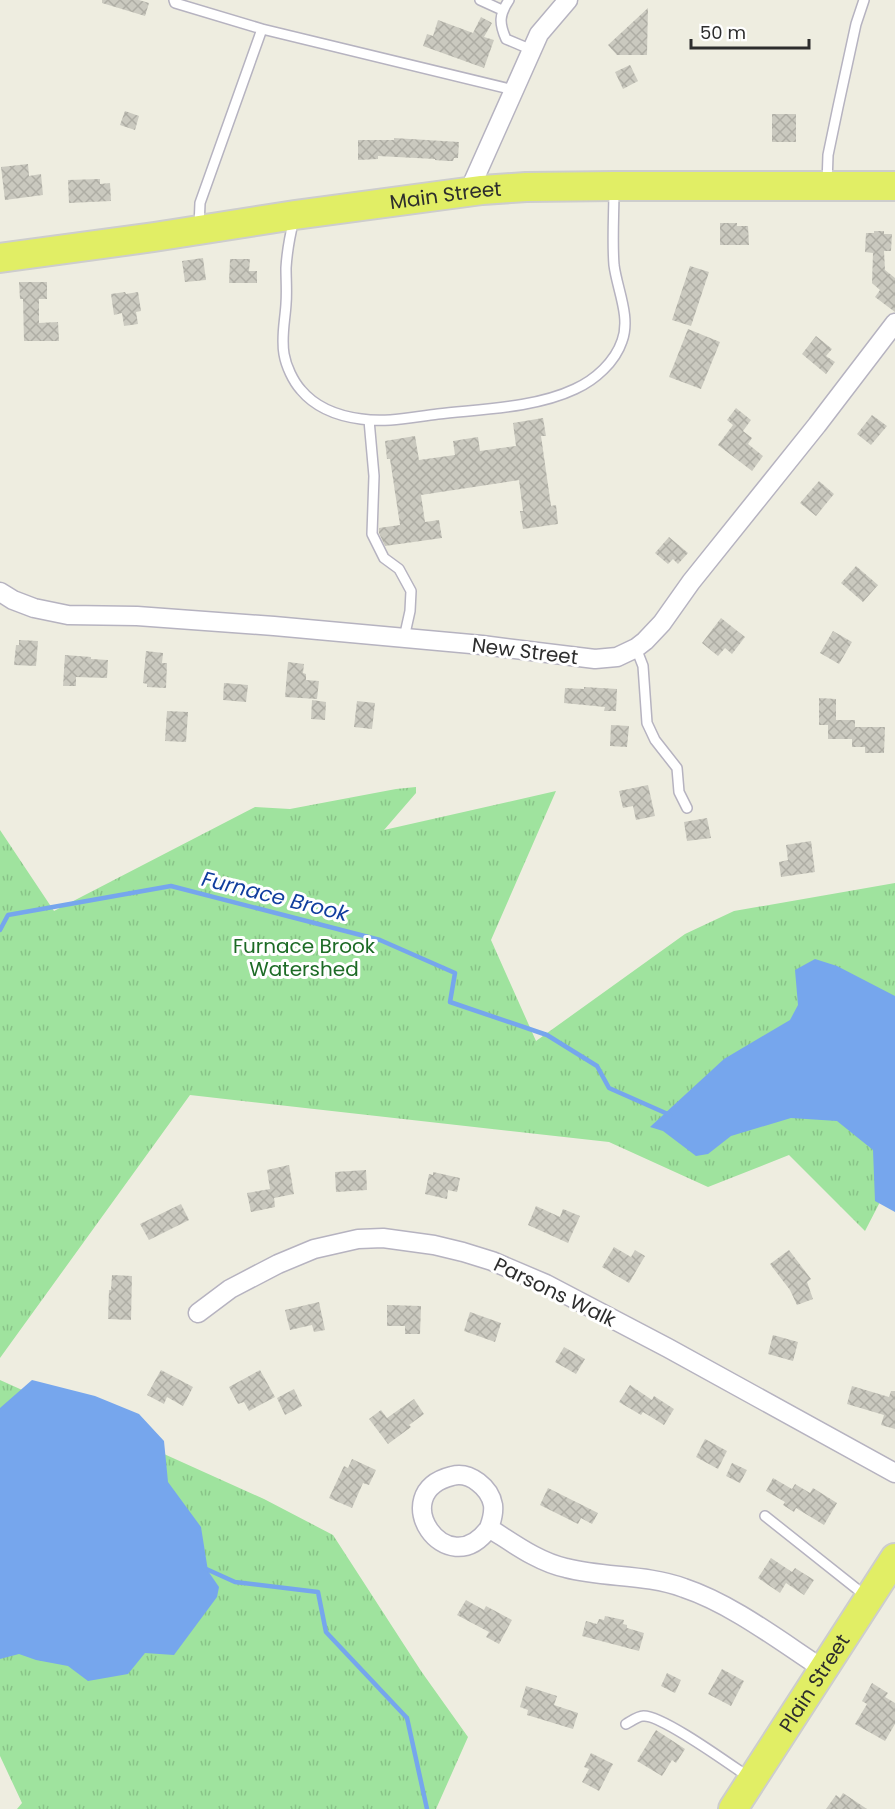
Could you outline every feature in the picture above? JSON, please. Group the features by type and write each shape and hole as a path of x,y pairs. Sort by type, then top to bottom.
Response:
{"main road":[{"name":"Main Street","path":"0,258 469,191 526,187 895,186"},
{"name":"Plain Street","path":"733,1809 895,1558"}],"street":[{"path":"469,191 539,34 562,2"},
{"name":"New Street","path":"0,592 12,600 34,608 68,615 136,616 228,623 518,649 595,659 617,657 636,648 662,623 705,564 804,442 895,323"},
{"name":"Parsons Walk","path":"198,1313 220,1295 278,1264 314,1249 336,1243 383,1238 453,1250 492,1261 546,1284 668,1348 769,1406 895,1473"},
{"path":"489,1528 544,1561 566,1568 661,1581 705,1596 823,1669"}],"lane":[{"path":"174,0 175,3 262,29 514,90"},
{"path":"480,0 502,10"},
{"path":"509,0 502,10 501,27 506,39 532,50"},
{"path":"827,186 828,155 856,24 864,0"},
{"path":"198,230 200,203 262,29"},
{"path":"295,215 287,250 286,268 283,339 287,364 300,389 312,402 327,410 369,420 395,420 502,408 534,401 574,389 592,380 604,368 615,355 623,340 624,317 614,266 614,186"},
{"path":"369,420 374,476 372,534 384,558 399,569 411,591 410,611 404,638"},
{"path":"636,648 644,666 647,723 655,740 677,768 679,792 687,808"},
{"path":"765,1516 869,1599"},
{"path":"626,1724 643,1716 656,1718 752,1780"}],"green space":[{"name":"Furnace Brook Watershed","path":"416,787 416,793 384,830 556,791 491,940 536,1041 685,934 734,911 895,883 895,1211 880,1202 865,1231 789,1155 708,1187 609,1142 190,1095 0,1358 0,830 54,911 255,807 290,809"},
{"path":"0,1380 264,1499 333,1535 421,1671 468,1737 436,1809 17,1809 22,1803 0,1756"}],"water":[{"path":"815,959 837,966 895,996 895,1212 875,1201 873,1150 837,1121 791,1118 731,1136 708,1154 696,1156 663,1131 650,1127 724,1059 790,1020 798,1005 795,970"},
{"path":"32,1380 95,1396 139,1414 164,1441 168,1482 201,1527 208,1571 219,1587 217,1597 174,1655 145,1653 128,1674 88,1681 68,1666 19,1654 0,1659 0,1408"}],"building":[{"path":"102,0 139,0 149,3 145,16 102,3"},
{"path":"648,8 647,55 617,55 608,45"},
{"path":"481,17 492,23 484,37 494,40 484,68 423,46 427,34 433,36 438,20 473,33"},
{"path":"630,65 638,81 623,89 615,72"},
{"path":"125,111 139,116 135,130 120,125"},
{"path":"772,114 796,114 796,142 772,142"},
{"path":"394,138 459,142 458,158 447,161 378,156 378,159 358,160 358,140 394,140"},
{"path":"28,164 29,176 41,174 43,195 5,200 1,167"},
{"path":"100,179 100,184 110,183 111,201 69,203 68,180"},
{"path":"720,223 737,223 737,226 748,226 749,245 720,245"},
{"path":"874,231 892,234 891,251 884,251 885,270 895,278 895,312 875,297 880,290 872,283 873,253 865,252 866,233 874,233"},
{"path":"203,258 206,280 185,282 182,261"},
{"path":"230,259 250,259 249,271 257,271 257,283 229,283"},
{"path":"690,266 709,272 691,326 672,320"},
{"path":"19,282 47,282 47,299 39,299 39,323 58,322 59,341 24,341 23,299 20,299"},
{"path":"125,292 126,294 138,292 141,311 136,312 138,324 124,326 122,313 114,315 111,294"},
{"path":"688,329 720,342 701,389 669,377"},
{"path":"816,336 832,349 826,356 835,362 826,374 802,354"},
{"path":"736,408 751,420 743,431 752,438 748,444 763,456 752,471 718,445 733,425 727,420"},
{"path":"872,415 887,426 871,445 857,434"},
{"path":"543,418 546,436 541,436 551,506 556,505 558,524 523,529 519,480 421,495 425,522 439,520 442,538 385,546 379,528 400,525 385,441 415,436 419,460 455,455 453,441 478,437 480,451 516,446 513,423"},
{"path":"819,481 834,494 816,516 800,503"},
{"path":"669,537 688,553 678,564 673,559 668,564 655,553"},
{"path":"856,566 878,585 863,602 841,583"},
{"path":"721,618 745,637 732,654 725,648 718,656 702,643"},
{"path":"833,631 852,642 839,664 820,653"},
{"path":"19,640 38,641 36,666 14,665 16,645 19,645"},
{"path":"146,651 163,653 162,663 167,663 166,688 147,687 147,684 143,683"},
{"path":"65,655 108,660 107,678 76,677 76,686 63,686"},
{"path":"288,662 304,664 303,673 306,674 306,680 319,681 317,699 285,697"},
{"path":"224,683 248,685 246,702 223,700"},
{"path":"584,687 617,689 616,711 604,711 605,707 564,703 565,688 584,689"},
{"path":"819,698 836,699 836,720 855,720 855,727 885,727 884,753 865,753 865,747 852,747 852,739 828,739 828,725 819,725"},
{"path":"312,700 326,702 325,720 311,719"},
{"path":"357,701 375,703 372,729 354,727"},
{"path":"167,711 188,712 186,742 165,741"},
{"path":"611,725 629,726 627,747 610,746"},
{"path":"648,785 655,816 636,820 633,806 623,808 619,791"},
{"path":"707,818 711,838 687,841 684,822"},
{"path":"811,841 815,872 781,877 779,862 788,860 786,845"},
{"path":"289,1165 294,1194 274,1198 275,1207 251,1212 247,1193 270,1189 267,1170"},
{"path":"366,1170 367,1190 336,1192 335,1172"},
{"path":"433,1172 460,1178 457,1192 448,1190 447,1199 425,1194 429,1174 433,1175"},
{"path":"181,1204 189,1220 149,1240 140,1224"},
{"path":"536,1206 560,1217 563,1209 580,1216 568,1243 528,1225"},
{"path":"614,1247 631,1257 635,1250 645,1256 629,1283 602,1267"},
{"path":"789,1250 811,1279 807,1282 813,1299 797,1305 790,1290 770,1264"},
{"path":"112,1275 132,1276 131,1320 108,1319"},
{"path":"319,1302 325,1330 314,1332 312,1325 290,1330 285,1310"},
{"path":"387,1305 421,1306 420,1334 405,1334 405,1326 387,1326"},
{"path":"470,1312 501,1323 495,1342 464,1331"},
{"path":"773,1335 798,1342 793,1361 768,1354"},
{"path":"564,1347 585,1359 576,1374 555,1362"},
{"path":"161,1370 193,1387 183,1406 167,1397 164,1404 147,1395"},
{"path":"260,1370 275,1397 249,1411 244,1402 238,1404 229,1387"},
{"path":"630,1385 652,1400 654,1396 674,1409 664,1425 643,1412 641,1415 619,1402"},
{"path":"852,1386 889,1397 891,1391 895,1391 895,1429 881,1425 884,1415 847,1404"},
{"path":"294,1389 302,1406 285,1415 277,1398"},
{"path":"414,1399 424,1414 388,1444 369,1419 381,1410 387,1418"},
{"path":"705,1439 727,1451 718,1469 696,1457"},
{"path":"352,1459 376,1470 369,1485 363,1483 352,1508 329,1498 344,1466 348,1468"},
{"path":"732,1463 747,1470 740,1483 726,1476"},
{"path":"773,1478 792,1489 795,1484 810,1493 813,1488 837,1503 824,1525 796,1508 794,1512 783,1505 785,1502 766,1491"},
{"path":"548,1488 598,1513 592,1524 581,1518 578,1524 540,1505"},
{"path":"771,1558 792,1572 795,1568 814,1580 804,1595 786,1583 780,1593 758,1578"},
{"path":"466,1600 484,1610 486,1606 512,1620 499,1644 486,1637 489,1632 457,1615"},
{"path":"605,1616 624,1620 623,1624 627,1625 627,1628 644,1633 639,1651 582,1636 586,1621 597,1624 599,1619 604,1620"},
{"path":"722,1669 744,1681 731,1706 708,1694"},
{"path":"667,1673 681,1680 675,1693 661,1686"},
{"path":"872,1683 888,1693 885,1697 895,1703 895,1724 885,1741 855,1724 867,1704 862,1701"},
{"path":"526,1686 557,1696 554,1705 578,1713 573,1729 527,1715 528,1710 520,1707"},
{"path":"656,1730 685,1749 676,1763 672,1760 662,1776 637,1761"},
{"path":"591,1753 613,1764 599,1791 582,1782 589,1769 584,1767"},
{"path":"843,1793 867,1809 826,1809 836,1795 840,1798"}],"waterway":[{"name":"Furnace Brook","path":"0,930 8,915 171,886 380,940 455,973 450,1002 547,1035 597,1066 609,1088 670,1115"},
{"path":"204,1568 235,1582 318,1592 326,1632 407,1718 427,1809"}]}
